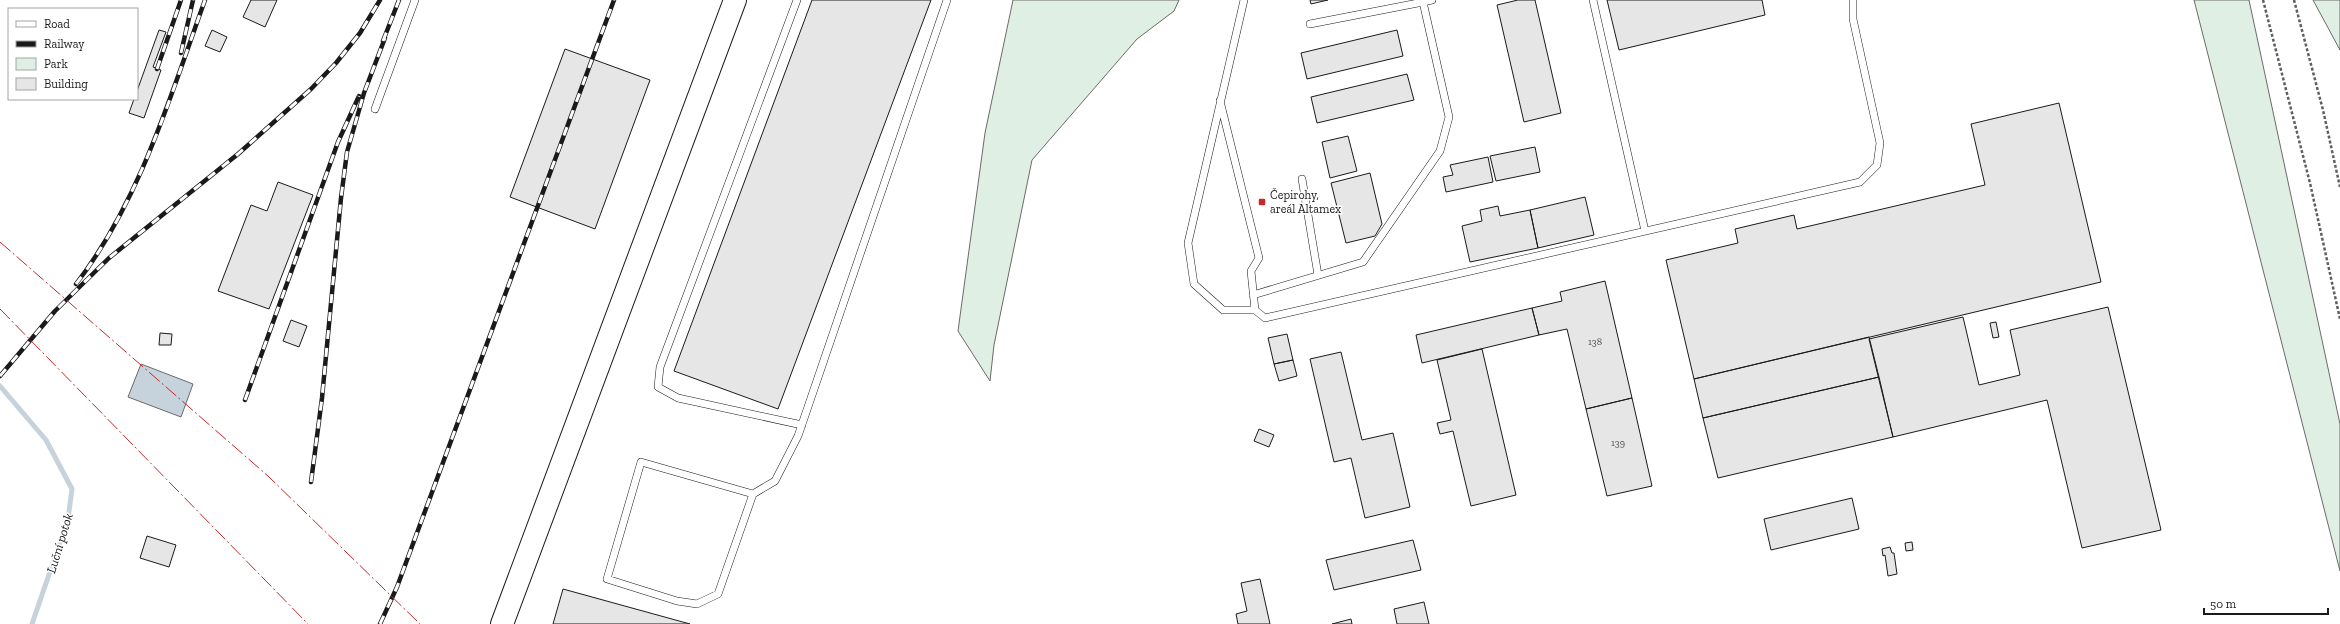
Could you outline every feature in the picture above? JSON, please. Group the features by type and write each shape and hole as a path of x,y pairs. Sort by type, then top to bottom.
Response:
{"main road":[{"path":"502,624 735,0"}],"lane":[{"path":"375,109 415,0"},
{"path":"797,0 660,367 658,387 678,398 802,425"},
{"path":"753,494 641,462 607,579 677,601 697,604 718,594 753,494 775,481 802,425 947,0"},
{"path":"1244,0 1188,243 1194,284 1223,310 1255,310 1265,318 1860,182 1877,165 1880,143 1853,18 1853,0"},
{"path":"1310,24 1432,0"},
{"path":"1593,0 1645,231"},
{"path":"1253,294 1363,262 1440,151 1449,118 1422,2"},
{"path":"1220,101 1259,258 1251,271 1255,310"},
{"path":"1302,179 1318,275"}],"path":[{"path":"2263,0 2310,183 2340,319"},
{"path":"2294,0 2323,110 2340,187"}],"green space":[{"path":"1013,0 1179,0 1174,11 1137,39 1032,160 994,345 990,381 958,331 985,133"},
{"path":"2194,0 2249,0 2340,424 2340,571"},
{"path":"2313,0 2340,0 2340,50"}],"shaded area":[{"path":"141,364 193,384 181,417 128,397"}],"building":[{"path":"251,0 277,0 265,27 243,17"},
{"path":"812,0 931,0 778,409 674,371"},
{"path":"1310,0 1328,0 1311,4"},
{"path":"1518,0 1535,0 1561,113 1524,122 1497,5"},
{"path":"1607,0 1762,0 1765,15 1619,50"},
{"path":"159,30 166,32 153,67 161,70 144,118 129,113 134,100 138,100 138,88"},
{"path":"212,30 227,37 220,52 205,46"},
{"path":"1397,30 1403,56 1307,79 1301,53"},
{"path":"565,49 650,80 595,229 510,197"},
{"path":"1407,74 1414,100 1317,123 1311,97"},
{"path":"2059,103 2101,282 1694,379 1666,260 1738,243 1735,229 1794,215 1797,229 1985,185 1971,124"},
{"path":"1348,136 1357,171 1330,178 1322,142"},
{"path":"1535,147 1540,172 1496,181 1490,156"},
{"path":"1488,157 1493,182 1446,192 1443,177 1453,175 1450,165"},
{"path":"1370,173 1382,224 1375,236 1346,243 1331,183"},
{"path":"278,182 313,195 269,309 218,291 251,205 267,211"},
{"path":"1585,197 1594,235 1538,248 1530,210"},
{"path":"1498,206 1500,216 1530,210 1538,248 1470,262 1462,226 1482,221 1480,210"},
{"path":"1605,281 1632,398 1586,409 1567,329 1539,335 1532,308 1562,301 1560,292"},
{"path":"2108,307 2161,530 2082,548 2047,400 1893,437 1869,339 1963,317 1979,385 2020,375 2010,330"},
{"path":"1532,308 1539,335 1422,363 1416,335"},
{"path":"291,320 307,326 299,347 283,341"},
{"path":"1996,322 1999,337 1993,338 1990,323"},
{"path":"160,333 172,334 171,345 159,345"},
{"path":"1287,334 1293,360 1274,364 1268,338"},
{"path":"1869,337 1879,377 1703,418 1694,379"},
{"path":"1482,349 1516,495 1471,506 1453,431 1440,434 1437,423 1451,420 1437,360"},
{"path":"1341,352 1362,440 1393,433 1410,507 1365,518 1351,458 1334,462 1310,359"},
{"path":"1293,360 1297,376 1279,381 1274,364"},
{"path":"1879,377 1893,437 1718,478 1703,418"},
{"path":"1632,398 1652,486 1607,496 1586,409"},
{"path":"1259,429 1274,435 1269,447 1254,441"},
{"path":"1852,498 1859,529 1771,550 1764,519"},
{"path":"147,536 176,545 169,567 140,558"},
{"path":"1413,540 1421,570 1334,590 1326,560"},
{"path":"1912,542 1913,550 1906,551 1905,543"},
{"path":"1890,547 1892,553 1894,553 1897,574 1888,576 1885,555 1883,556 1882,549"},
{"path":"1260,579 1270,624 1238,624 1236,614 1247,611 1241,583"},
{"path":"563,589 690,624 553,624"},
{"path":"1424,602 1429,624 1397,624 1394,609"},
{"path":"1351,619 1352,624 1332,624"}],"waterway":[{"name":"Luční potok","path":"0,386 46,440 72,489 68,519 32,624"}],"railway":[{"path":"157,69 181,0"},
{"path":"181,53 193,0"},
{"path":"76,284 98,252 136,183 166,111 205,0"},
{"path":"0,376 55,311 109,258 238,154 311,89 336,63 360,33 380,0"},
{"path":"383,41 399,0"},
{"path":"380,624 397,587 614,0"},
{"path":"311,482 322,398 341,198 347,152 364,93 385,38"},
{"path":"245,400 338,142 359,96"}],"power":[{"path":"0,242 268,476 420,624"},
{"path":"0,309 308,624"}],"place":[{"name":"Čepirohy, areál Altamex","path":"1262,202"}]}
